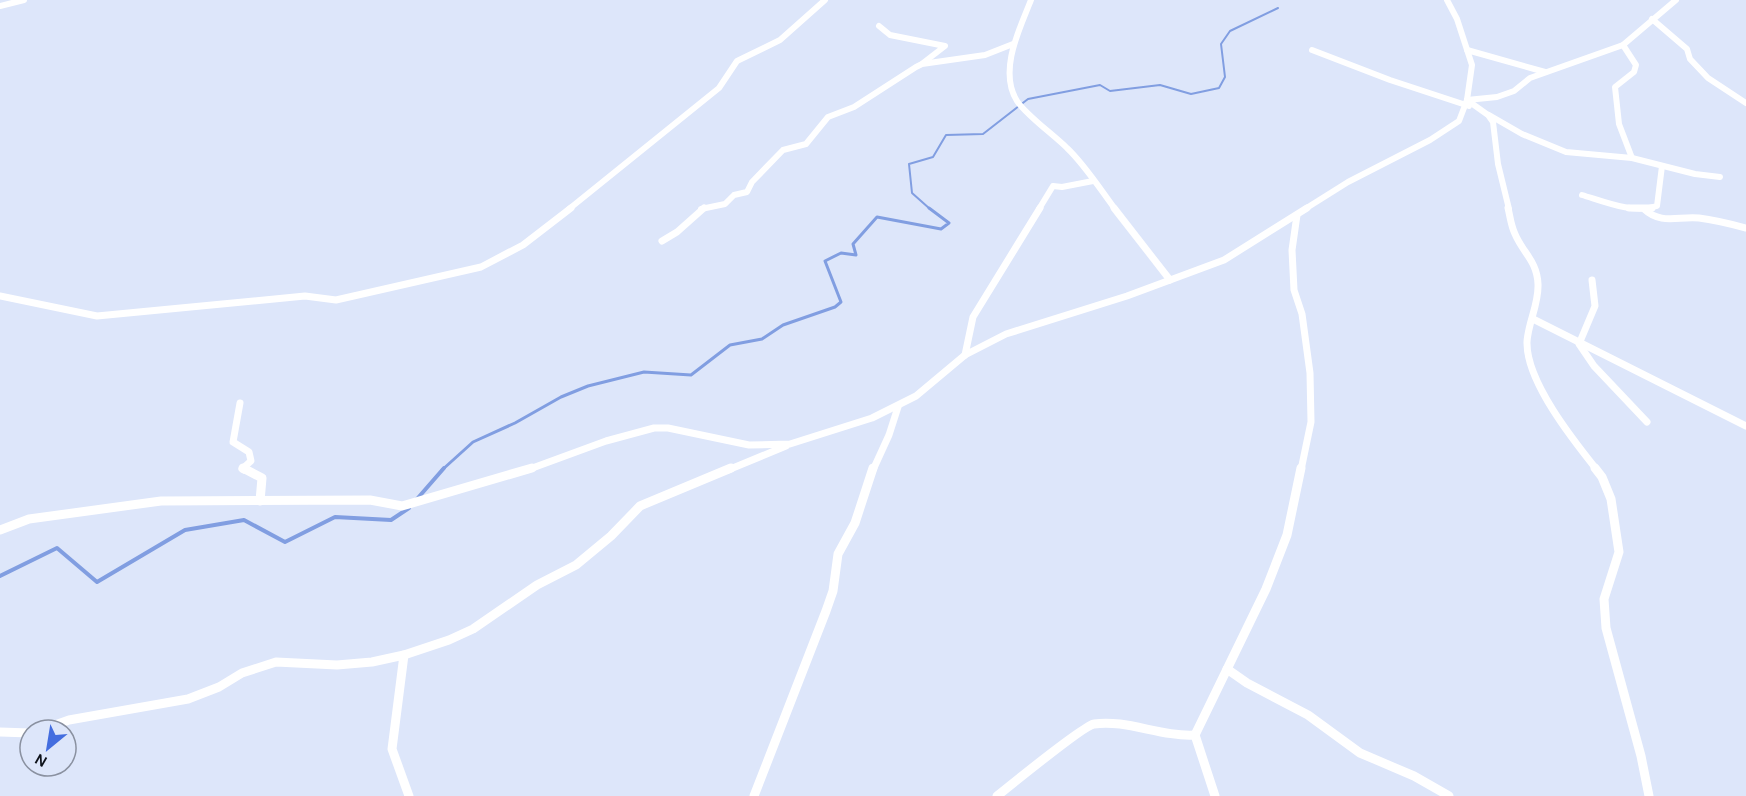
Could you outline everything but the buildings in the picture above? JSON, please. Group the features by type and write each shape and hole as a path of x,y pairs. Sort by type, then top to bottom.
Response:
{"street":[{"path":"0,6 24,0"},
{"path":"0,296 97,316 305,296 336,300 481,267 523,245 585,198 719,88 737,62 780,40 825,0"},
{"path":"1031,0 1013,44 1011,83 1020,103 1069,149 1170,280"},
{"path":"78,718 188,699 219,687 242,673 276,662 337,665 372,662 404,655 449,640 473,629 537,585 576,565 611,536 640,506 790,444 872,418 898,407 916,396 964,355 1005,334 1224,260 1348,182 1430,140 1459,121 1472,78 1472,65 1457,19 1447,0"},
{"path":"1466,102 1497,97 1514,91 1530,78 1623,45 1676,0"},
{"path":"1652,19 1687,49 1690,59 1702,72 1746,103"},
{"path":"662,241 677,232 702,208 725,204 734,195 747,192 752,182 783,150 806,144 828,117 854,107 857,103 875,95 945,46 890,35 879,26"},
{"path":"922,64 985,55 1013,44"},
{"path":"1623,45 1636,65 1634,72 1615,87 1618,123 1632,158"},
{"path":"1312,50 1390,80 1466,102 1522,134 1560,150 1578,154 1632,158 1695,174 1720,177"},
{"path":"1467,50 1545,72"},
{"path":"1488,114 1493,122 1498,164 1515,235 1533,261 1538,283 1527,341 1529,360 1535,376 1564,428 1602,477 1611,499 1619,552 1604,599 1606,628 1641,756 1649,796"},
{"path":"1644,209 1657,206 1662,166"},
{"path":"964,355 973,317 1053,186 1062,187 1093,181"},
{"path":"1582,195 1644,209 1664,220 1692,217 1746,228"},
{"path":"1215,796 1195,735 1266,589 1287,535 1311,422 1308,361 1302,314 1294,290 1292,250 1297,214"},
{"path":"1580,344 1595,306 1592,280"},
{"path":"1533,319 1746,426"},
{"path":"1580,344 1593,366 1647,422"},
{"path":"240,403 233,442 249,452 251,460 242,470 262,478 260,501"},
{"path":"754,796 833,591 838,554 855,524 874,466 889,435 898,407"},
{"path":"0,530 29,519 161,501 370,500 402,506 550,463 606,441 654,428 668,428 749,445 790,444"},
{"path":"404,655 392,749 409,796"},
{"path":"1227,669 1247,683 1308,715 1360,753 1414,776 1449,796"},
{"path":"997,796 1091,724 1109,723 1178,737 1195,735"},
{"path":"0,732 18,734"}],"waterway":[{"path":"930,209 912,193 909,164 933,157 946,135 983,134 1028,99 1100,85 1110,91 1160,85 1191,94 1219,88 1225,77 1221,44 1230,31 1278,8"},
{"path":"443,469 473,442 515,423 561,397 588,386 644,372 691,375 730,345 762,339 783,325 835,307 841,302 825,261 841,253 856,255 853,244 877,217 941,229 949,223 929,208"},
{"path":"417,499 443,469"},
{"path":"0,576 57,548 97,582 185,530 244,520 285,542 335,517 391,520 409,508"}]}
